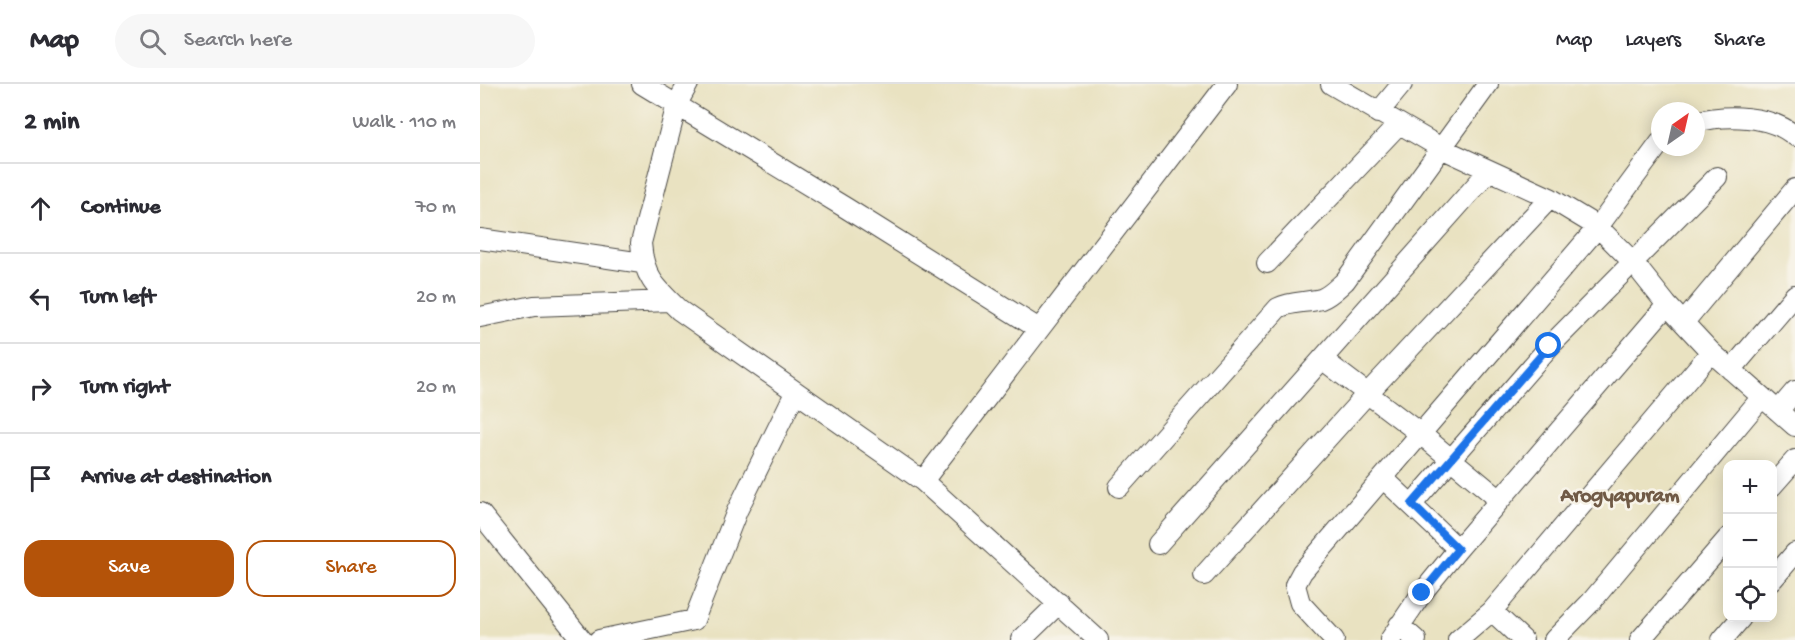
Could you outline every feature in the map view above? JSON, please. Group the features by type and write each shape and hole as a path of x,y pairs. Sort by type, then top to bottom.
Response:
{"street":[{"path":"642,84 1039,329"},
{"path":"688,84 677,105 641,243 642,263 656,287 670,301 795,393 923,481 1098,640"},
{"path":"923,481 1227,84"},
{"path":"1378,112 1402,84"},
{"path":"1119,486 1278,308 1289,303 1319,299 1345,281 1488,84"},
{"path":"1335,85 1398,125 1488,172 1550,198 1598,226 1632,261 1667,305 1711,352 1795,426"},
{"path":"1705,121 1755,118 1772,121 1795,136"},
{"path":"1267,263 1398,125"},
{"path":"1334,640 1300,603 1295,585 1302,572 1422,435 1598,226 1651,155"},
{"path":"1158,544 1488,172"},
{"path":"1412,504 1549,346 1717,177"},
{"path":"1684,322 1795,189"},
{"path":"1204,575 1367,394 1550,198"},
{"path":"480,239 642,263"},
{"path":"1731,370 1795,295"},
{"path":"480,317 534,306 670,301"},
{"path":"1416,640 1395,633 1458,549 1667,305"},
{"path":"1458,640 1492,611 1711,352"},
{"path":"1322,359 1422,435 1500,500"},
{"path":"1778,411 1795,391"},
{"path":"599,640 694,620 737,512 795,393"},
{"path":"1554,640 1591,602 1762,397"},
{"path":"1777,481 1795,460"},
{"path":"1384,479 1458,549"},
{"path":"480,513 582,640"},
{"path":"1640,640 1723,544"},
{"path":"1777,575 1795,553"},
{"path":"1021,640 1059,603"},
{"path":"1492,611 1523,640"},
{"path":"1722,640 1737,622"}],"district":[{"name":"Arogyapuram","path":"1620,494"}],"route":[{"path":"1422,593 1458,549 1412,504 1549,346"}]}
